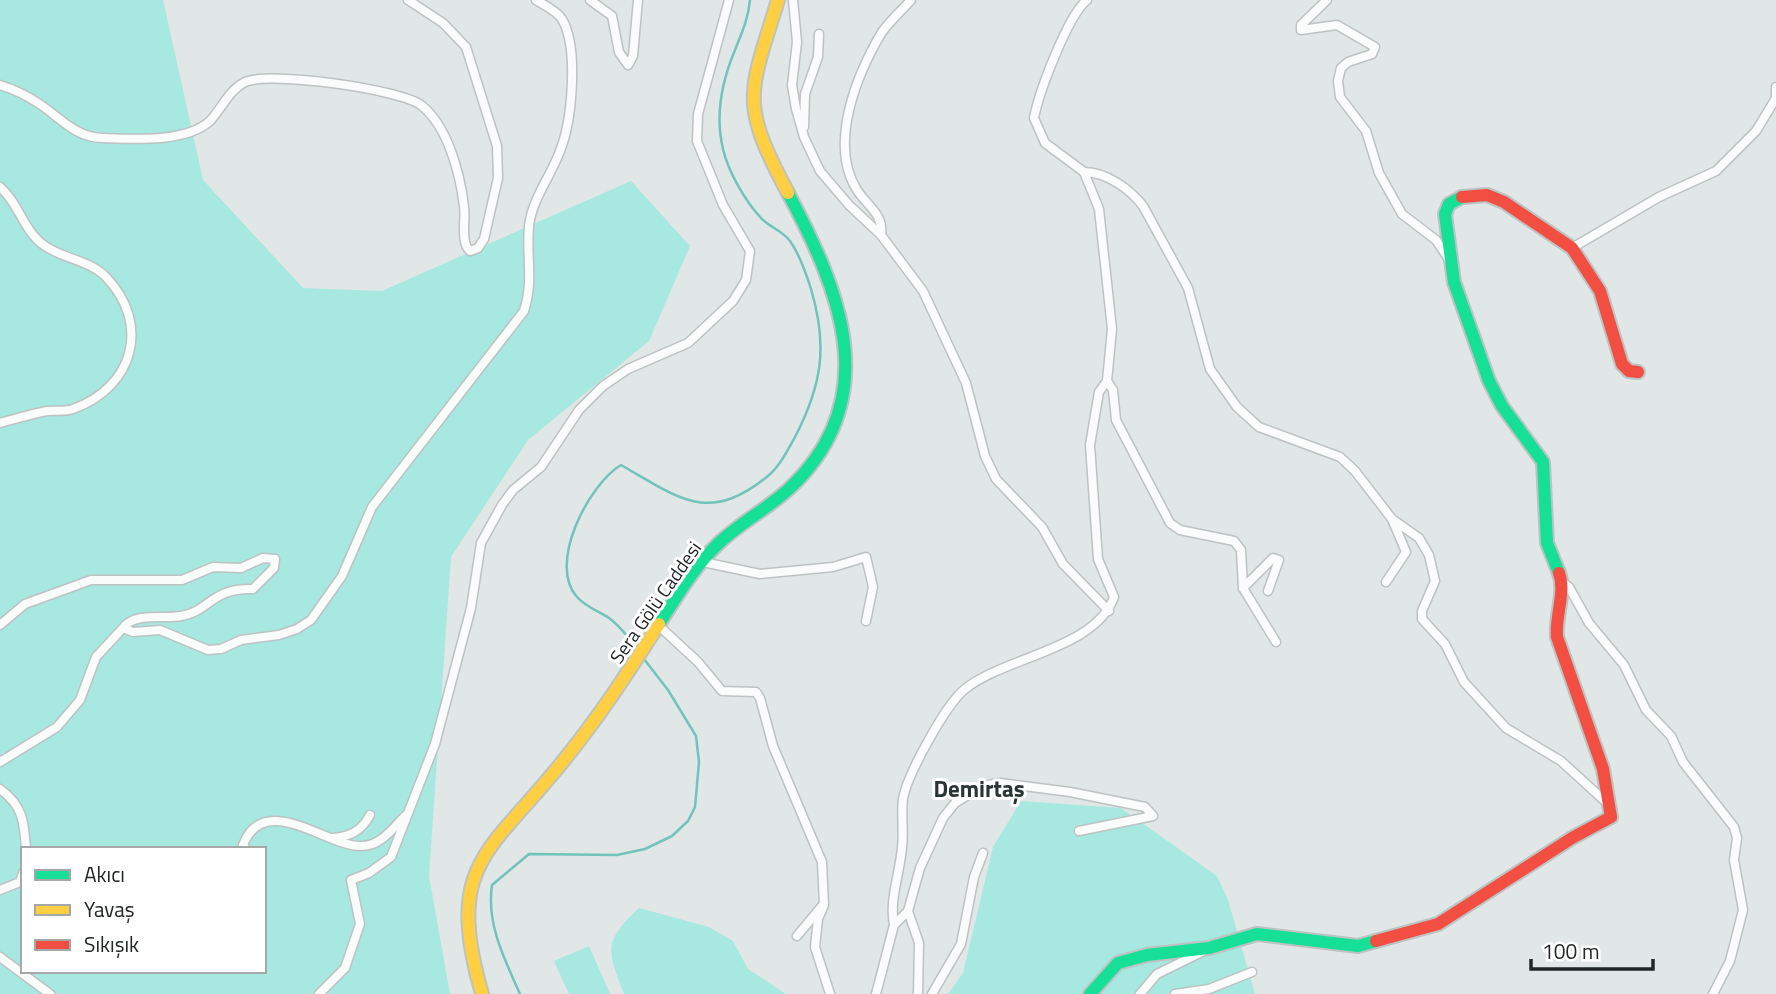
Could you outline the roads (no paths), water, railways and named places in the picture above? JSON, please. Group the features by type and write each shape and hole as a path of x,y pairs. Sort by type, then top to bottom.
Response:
{"street":[{"path":"0,85 38,103 75,131 100,138 163,136 194,131 213,118 234,89 256,78 290,79 411,99 435,120 451,153 464,209 465,245 470,251 478,248 484,239 498,178 497,146 466,47 443,23 408,0"},
{"path":"123,628 133,632 160,630 208,650 242,640 279,635 298,629 311,620 342,576 372,507 524,311 531,290 529,226 534,204 565,137 571,54 568,33 560,16 536,0"},
{"path":"590,0 604,7 612,16 619,52 628,65 633,56 638,0"},
{"path":"318,994 345,968 360,924 351,880 369,873 391,857 435,744 457,665 481,543 502,505 513,490 541,467 579,410 603,386 628,369 688,343 733,301 746,280 750,251 709,176 697,141 698,114 729,0"},
{"name":"Sera Gölü Caddesi","path":"482,994 466,937 469,904 479,865 499,834 564,761 625,678 658,625 711,551 790,489 809,467 827,438 843,393 847,364 838,303 824,264 772,163 754,119 752,93 778,0"},
{"path":"793,0 797,43 792,85 804,137 821,171 849,205 881,236 923,290 966,383 985,456 996,479 1042,527 1063,564 1109,611"},
{"path":"881,236 882,226 877,214 857,190 850,174 846,133 857,85 883,31 911,0"},
{"path":"876,994 894,925 891,911 902,848 903,800 907,781 959,695 982,677 1040,654 1099,622 1109,611 1114,597 1098,559 1090,445 1099,392 1107,381 1112,329 1099,209 1084,172 1045,144 1034,118 1068,26 1080,6 1087,0"},
{"path":"1327,0 1301,25 1301,30 1337,26 1375,47 1372,54 1348,62 1341,68 1339,97 1366,131 1379,173 1402,214 1436,240 1452,263"},
{"path":"804,137 805,94 818,57 819,34"},
{"path":"1572,248 1659,197 1716,171 1756,131 1776,98 1776,87"},
{"path":"1084,172 1096,172 1134,194 1143,206 1188,288 1210,369 1250,422 1340,457 1355,471 1392,519 1406,552 1386,582"},
{"path":"0,187 28,229 45,246 94,267 107,278 130,312 133,335 131,354 119,376 95,397 72,409 45,412 0,423"},
{"path":"1090,994 1118,963 1147,955 1209,948 1257,934 1358,946 1438,925 1572,838 1611,817 1602,769 1578,690 1557,637 1555,619 1562,582 1547,543 1543,462 1516,422 1502,407 1489,381 1454,282 1445,214 1449,204 1462,197 1487,195 1504,202 1572,248 1600,291 1622,364 1629,371 1638,372"},
{"path":"1107,381 1112,390 1116,420 1170,523 1180,530 1234,541 1241,550 1243,588 1276,642"},
{"path":"1392,519 1419,538 1429,555 1434,581 1422,611 1422,619 1445,644 1464,682 1506,728 1561,761 1611,807"},
{"path":"703,562 760,574 833,567 866,557 873,587 866,621"},
{"path":"0,625 25,604 91,580 182,580 213,567 241,568 263,558 275,559 274,568 253,589 235,589 217,594 192,613 132,621 96,657 80,700 57,727 0,762"},
{"path":"1243,588 1273,558 1279,560 1268,591"},
{"path":"1562,582 1569,587 1589,623 1623,666 1646,710 1671,736 1683,762 1734,827 1737,838 1734,860 1742,910 1730,961 1713,994"},
{"path":"658,625 698,662 722,691 756,692 773,746 822,862 824,905 818,919 815,947 830,994"},
{"path":"894,925 908,911 920,868 943,818 955,803 982,786 1000,783 1070,792 1145,807 1153,816 1079,831"},
{"path":"0,789 15,800 24,817 26,847"},
{"path":"244,847 247,835 267,823 304,826 341,844 362,847 382,840 409,811"},
{"path":"331,838 345,837 356,832 370,815"},
{"path":"932,994 961,943 974,877 983,853"},
{"path":"0,890 21,878"},
{"path":"797,936 824,905"},
{"path":"908,911 919,943 918,994"},
{"path":"1140,994 1157,974 1209,948"},
{"path":"0,957 21,973"},
{"path":"1175,994 1209,989 1252,972"},
{"path":"22,973 50,994"}],"waterway":[{"path":"638,650 613,621 577,597 569,583 569,546 585,506 596,489 621,465 660,488 694,501 710,503 728,500 747,491 768,476 786,453 811,400 820,365 821,347 816,310 800,258 787,238 764,221 749,203 733,176 723,149 720,124 723,86 746,20 750,0"},
{"path":"520,994 494,928 492,885 529,854 617,855 645,849 672,836 688,821 695,807 699,762 696,736 668,690 644,659"}],"district":[{"name":"Demirtaş","path":"979,788"}]}
